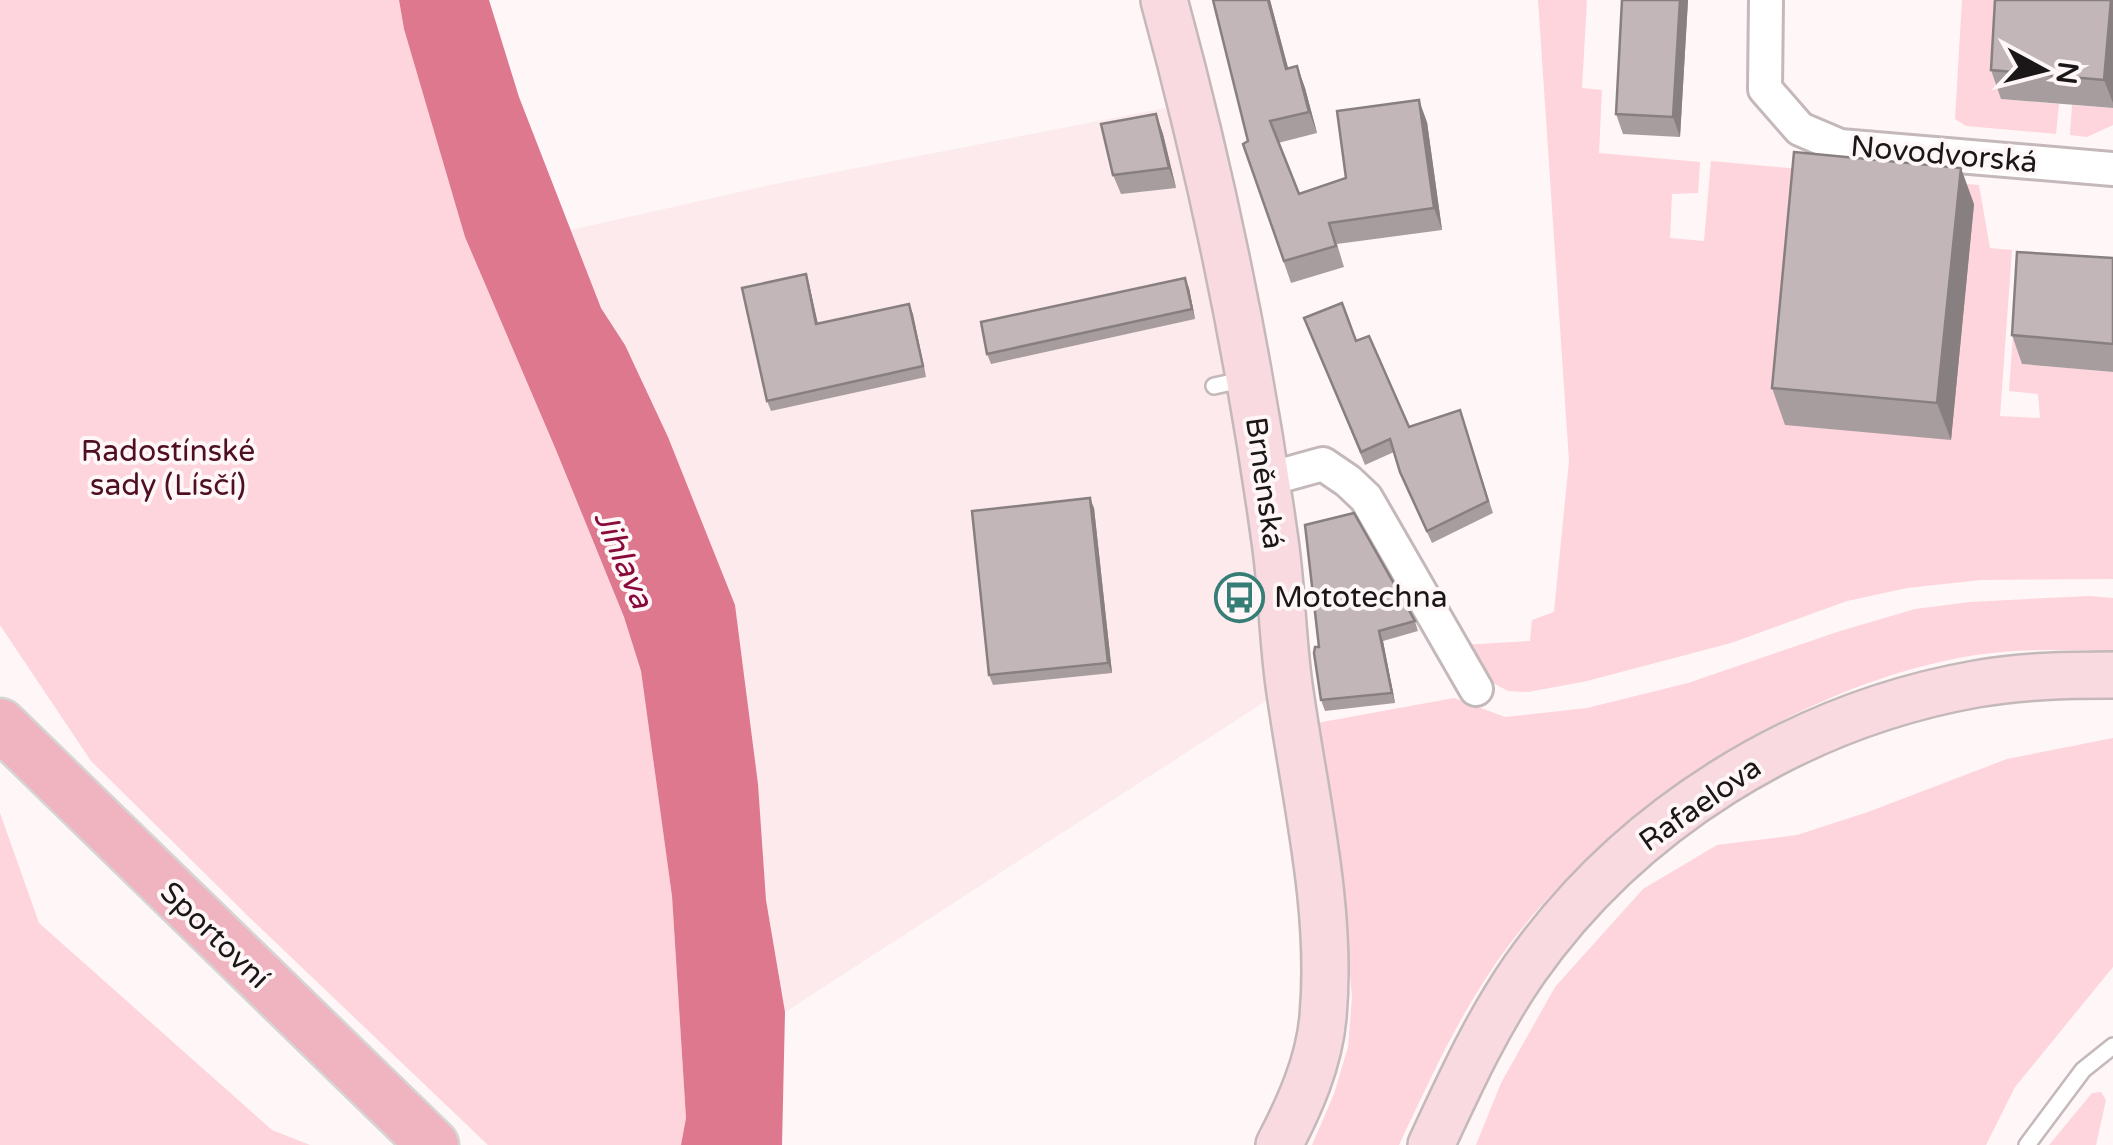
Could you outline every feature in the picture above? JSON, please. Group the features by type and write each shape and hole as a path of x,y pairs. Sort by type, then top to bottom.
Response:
{"main road":[{"name":"Sportovní","path":"0,724 433,1145"}],"street":[{"name":"Brněnská","path":"1164,0 1230,272 1232,382 1265,480 1275,538 1289,686 1319,895 1325,979 1317,1052 1279,1145"},
{"name":"Novodvorská","path":"1766,0 1765,89 1800,129 1840,146 2113,168"},
{"path":"1265,480 1324,464 1348,480 1366,498 1476,690"},
{"name":"Rafaelova","path":"1431,1145 1487,1030 1535,956 1589,892 1646,838 1694,801 1781,749 1874,710 1976,684 2067,675 2113,675"}],"lane":[{"path":"2027,1145 2083,1070 2113,1046"}],"shaded area":[{"path":"1191,103 1289,686 785,1012 766,900 758,784 735,605 668,437 625,345 601,308 571,230 780,183"}],"green space":[{"name":"Radostínské sady (Lísčí)","path":"0,0 399,0 465,237 624,617 641,671 672,896 686,1118 681,1145 488,1145 91,761 0,625"},
{"path":"1538,0 1587,0 1582,88 1602,90 1599,153 1700,162 1698,193 1672,194 1670,238 1704,241 1711,161 1979,185 1990,248 2012,250 2000,416 2040,418 2038,394 2009,391 2019,251 2070,254 2067,283 2022,364 2113,372 2113,579 1981,580 1907,588 1847,601 1731,643 1587,681 1528,692 1508,691 1482,677 1461,645 1530,641 1532,620 1554,612 1569,461"},
{"path":"1962,0 2054,0 2002,99 2059,104 2056,134 1966,126 1955,119"},
{"path":"2072,105 2113,108 2113,125 2087,137 2070,135"},
{"path":"2089,596 2113,598 2113,651 1993,653 1910,670 1844,692 1779,722 1657,799 1552,894 1509,945 1462,1017 1399,1145 1312,1145 1334,1094 1348,1047 1352,997 1340,869 1317,723 1454,698 1505,717 1587,708 1688,683 1915,609"},
{"path":"2113,738 2113,967 2015,1087 1986,1145 1476,1145 1501,1083 1555,987 1643,889 1717,845 1797,835 2007,759"},
{"path":"0,813 39,923 272,1130 310,1145 0,1145"},
{"path":"2101,1092 2106,1100 2096,1145 2049,1145 2092,1093"}],"water":[{"name":"Jihlava","path":"399,0 489,0 519,97 601,308 625,345 668,437 735,605 758,784 766,900 785,1012 782,1145 681,1145 686,1118 672,896 641,671 624,617 465,237"}],"building":[{"path":"1213,0 1268,0 1286,69 1297,66 1309,112 1270,121 1299,194 1346,178 1337,111 1419,100 1434,208 1329,223 1336,246 1284,261 1243,144 1248,141"},
{"path":"1622,0 1680,0 1673,117 1616,114"},
{"path":"1995,0 2111,0 2104,80 1991,70"},
{"path":"1156,114 1169,168 1113,175 1101,124"},
{"path":"1794,152 1961,168 1937,403 1772,388"},
{"path":"2017,252 2113,258 2113,344 2012,335"},
{"path":"806,274 816,324 909,304 923,366 767,401 742,288"},
{"path":"1185,278 1192,309 987,354 981,322"},
{"path":"1342,303 1356,341 1369,336 1409,427 1460,410 1488,501 1427,531 1400,472 1390,439 1361,452 1304,318"},
{"path":"1090,498 1108,663 989,675 972,511"},
{"path":"1354,513 1415,621 1379,631 1392,693 1321,700 1305,525"}],"place":[{"name":"Mototechna","path":"1239,597"}]}
